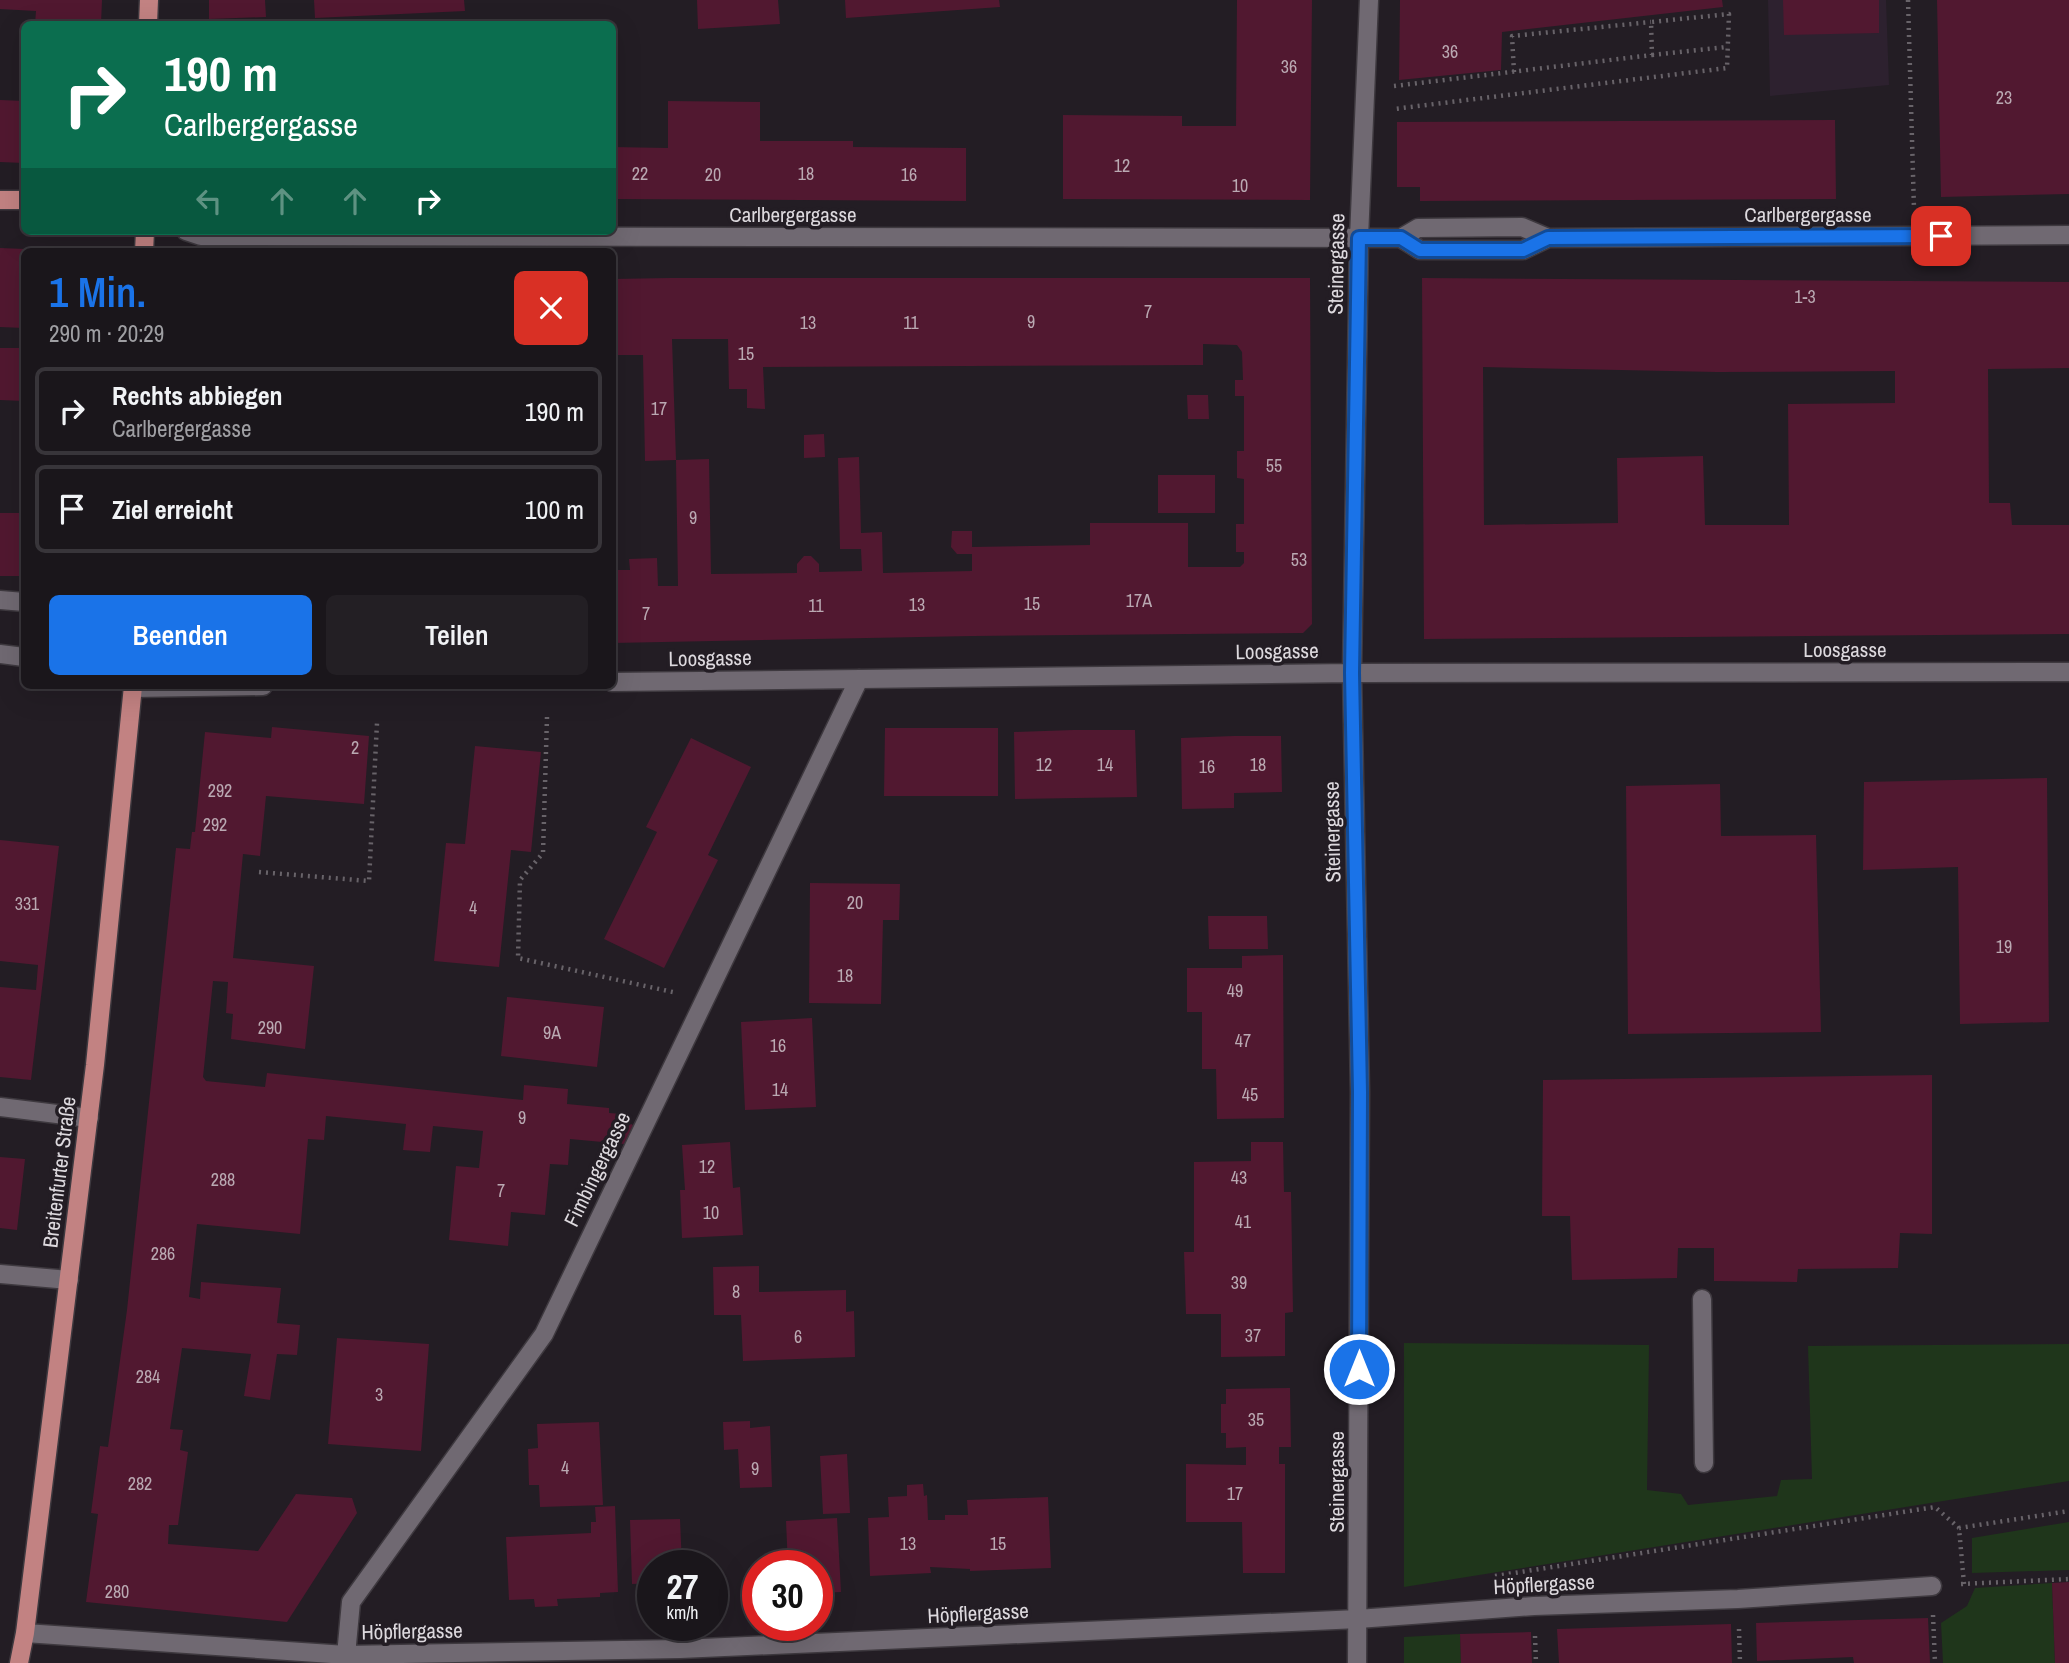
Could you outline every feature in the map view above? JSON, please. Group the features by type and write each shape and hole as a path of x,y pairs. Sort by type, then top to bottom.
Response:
{"main road":[{"path":"148,21 149,0"},
{"path":"0,200 21,200"},
{"name":"Breitenfurter Straße","path":"19,1663 25,1633 89,1118 133,689"}],"street":[{"name":"Steinergasse","path":"1357,1663 1360,1092 1352,673 1359,238 1369,0"},
{"name":"Carlbergergasse","path":"198,235 1401,238 1418,228 1522,227 1548,238 2069,235"},
{"path":"0,600 21,602"},
{"path":"0,654 21,657"},
{"name":"Loosgasse","path":"616,682 1352,673 2069,672"},
{"name":"Fimbingergasse","path":"346,1655 351,1602 544,1334 859,679"},
{"path":"0,1107 89,1118"},
{"path":"0,1274 69,1280"},
{"path":"1702,1299 1703,1464"},
{"name":"Höpflergasse","path":"25,1633 346,1655 680,1649 1358,1619 1534,1606 1738,1599 1932,1586"}],"path":[{"path":"1908,0 1915,236"},
{"path":"1365,101 1727,68 1729,13 1512,36 1514,72"},
{"path":"1651,22 1652,55"},
{"path":"1365,101 1514,72 1728,47"},
{"path":"547,717 542,853 520,880 518,958 674,992 700,1007"},
{"path":"259,872 369,881 377,723"},
{"path":"1485,1578 1935,1507 1959,1528 1964,1584 2069,1579"},
{"path":"1959,1528 2069,1511"},
{"path":"1932,1586 1935,1663"}],"shaded area":[{"path":"1768,0 1886,0 1889,85 1770,96"}],"green space":[{"path":"1404,1343 1649,1345 1647,1490 1681,1494 1688,1505 1777,1496 1781,1480 1812,1479 1808,1346 2069,1344 2069,1481 1404,1587"},
{"path":"2069,1522 2069,1570 1972,1573 1972,1538"},
{"path":"2052,1583 2055,1663 1943,1663 1941,1623 1967,1606 1975,1588"},
{"path":"1460,1634 1461,1663 1404,1663 1404,1637"}],"building":[{"path":"0,0 102,0 101,21 35,21 36,11 0,9"},
{"path":"209,0 265,0 266,17 209,19"},
{"path":"314,0 464,0 465,11 315,18"},
{"path":"697,0 778,0 780,24 698,29"},
{"path":"845,0 999,0 1000,7 846,18"},
{"path":"1237,0 1312,0 1310,200 1063,199 1063,115 1182,116 1182,126 1236,126"},
{"path":"1400,0 1722,0 1723,7 1502,32 1501,70 1399,80"},
{"path":"1783,0 1879,0 1879,33 1784,35"},
{"path":"1937,0 2069,0 2069,194 1941,197"},
{"path":"0,100 21,101 21,163 0,162"},
{"path":"668,101 760,102 760,141 853,141 853,147 966,148 966,201 616,199 616,147 668,148"},
{"path":"1835,120 1836,199 1420,201 1420,187 1397,187 1397,122"},
{"path":"0,248 21,249 21,328 0,327"},
{"path":"1310,278 1312,624 1303,633 616,643 616,570 630,570 629,559 657,558 658,586 678,586 676,460 645,461 643,355 616,355 616,279","holes":["672,339 728,339 729,389 747,389 747,408 765,409 763,367 1203,365 1203,344 1237,345 1242,352 1243,380 1235,380 1235,396 1244,396 1244,451 1237,451 1237,478 1244,479 1244,524 1236,524 1236,552 1244,552 1244,563 1240,567 1188,567 1188,523 1090,523 1090,545 972,547 972,531 952,531 951,547 957,554 972,554 972,571 883,573 882,532 861,533 859,457 838,458 840,549 861,549 862,571 819,572 819,564 811,556 804,556 797,564 797,573 711,574 709,459 676,460"]},
{"path":"1422,278 2069,282 2069,368 1988,369 1989,503 2010,503 2012,525 2069,525 2069,634 1424,639","holes":["1483,367 1717,372 1895,371 1895,403 1788,404 1789,525 1705,525 1703,456 1617,458 1618,523 1484,525"]},
{"path":"0,348 21,348 21,401 0,400"},
{"path":"1187,395 1208,395 1209,419 1188,419"},
{"path":"824,434 825,457 804,458 804,435"},
{"path":"1158,475 1215,475 1215,513 1158,513"},
{"path":"0,513 21,513 21,576 0,576"},
{"path":"272,727 369,736 364,804 266,796 260,856 243,854 233,958 314,966 305,1049 231,1039 233,1014 226,1013 228,982 213,981 203,1077 206,1081 265,1087 267,1073 523,1100 524,1085 568,1089 567,1104 609,1108 609,1113 622,1114 625,1121 633,1125 624,1144 570,1139 568,1165 550,1164 545,1215 511,1212 508,1246 449,1240 456,1166 479,1168 483,1131 433,1126 430,1152 403,1150 406,1124 326,1116 324,1140 308,1139 300,1234 197,1224 189,1297 200,1299 201,1282 281,1288 277,1323 300,1325 297,1355 277,1354 270,1400 244,1396 251,1354 182,1348 170,1429 183,1430 180,1450 188,1452 178,1525 169,1525 168,1544 258,1551 296,1494 352,1498 357,1513 287,1622 86,1602 98,1514 91,1513 100,1446 108,1447 127,1310 176,848 190,849 192,832 195,832 205,732 271,738"},
{"path":"885,728 998,728 998,796 884,796"},
{"path":"1135,730 1137,797 1015,799 1014,732"},
{"path":"1281,736 1282,792 1234,793 1234,808 1182,809 1181,738"},
{"path":"691,738 751,767 708,855 718,860 664,968 604,939 657,832 646,827"},
{"path":"475,746 541,752 531,852 511,850 499,967 434,961 446,843 465,844"},
{"path":"2047,778 2049,1022 1960,1024 1958,867 1863,870 1864,782"},
{"path":"1720,784 1721,836 1816,835 1821,1032 1628,1034 1626,786"},
{"path":"0,840 59,846 31,1080 0,1077 0,987 36,990 38,965 0,961"},
{"path":"810,883 900,884 899,920 883,920 881,1004 809,1003"},
{"path":"1208,916 1267,916 1268,949 1209,949"},
{"path":"1283,955 1284,1118 1217,1119 1216,1069 1202,1069 1202,1012 1187,1012 1187,968 1242,968 1242,956"},
{"path":"507,997 604,1007 597,1067 501,1056"},
{"path":"812,1018 816,1107 745,1110 741,1022"},
{"path":"1932,1075 1932,1234 1900,1233 1898,1268 1798,1269 1797,1282 1714,1281 1714,1248 1678,1248 1677,1278 1572,1280 1570,1216 1542,1216 1543,1080"},
{"path":"730,1142 733,1188 740,1187 743,1235 682,1238 680,1190 685,1190 682,1145"},
{"path":"1251,1142 1283,1142 1284,1192 1291,1192 1293,1312 1285,1313 1285,1356 1221,1357 1221,1314 1186,1314 1184,1252 1194,1252 1194,1162 1251,1161"},
{"path":"0,1157 25,1159 17,1230 0,1228"},
{"path":"759,1266 759,1292 846,1290 846,1312 854,1311 855,1357 743,1361 741,1315 714,1315 713,1267"},
{"path":"337,1338 429,1344 421,1451 328,1444"},
{"path":"1290,1388 1291,1447 1279,1447 1279,1464 1285,1464 1285,1573 1243,1573 1242,1522 1186,1522 1186,1464 1246,1465 1246,1447 1226,1448 1226,1433 1221,1433 1221,1404 1226,1404 1226,1389"},
{"path":"750,1421 750,1428 770,1426 772,1487 740,1488 738,1449 724,1450 723,1422"},
{"path":"599,1422 603,1505 540,1507 539,1485 529,1485 528,1449 538,1448 537,1424"},
{"path":"847,1454 850,1513 823,1514 820,1456"},
{"path":"923,1484 924,1496 927,1495 928,1520 945,1520 945,1515 968,1515 967,1500 1048,1497 1051,1568 970,1571 930,1567 931,1573 870,1576 868,1518 889,1517 888,1497 907,1496 907,1485"},
{"path":"615,1506 618,1592 600,1593 600,1597 557,1599 558,1606 535,1607 534,1599 509,1600 506,1537 591,1533 591,1522 596,1522 595,1507"},
{"path":"837,1518 841,1592 833,1592 833,1550 787,1550 786,1521"},
{"path":"680,1519 681,1550 637,1550 637,1584 632,1584 630,1520"},
{"path":"2069,1582 2069,1663 2055,1663 2052,1583"},
{"path":"1928,1618 1930,1663 1854,1663 1853,1657 1757,1661 1756,1623"},
{"path":"1731,1624 1732,1663 1559,1663 1557,1629"},
{"path":"1531,1632 1532,1663 1461,1663 1460,1634"}],"route":[{"path":"1359,1369 1360,1092 1352,673 1359,238 1401,238 1420,250 1523,250 1548,238 1941,236"}]}
